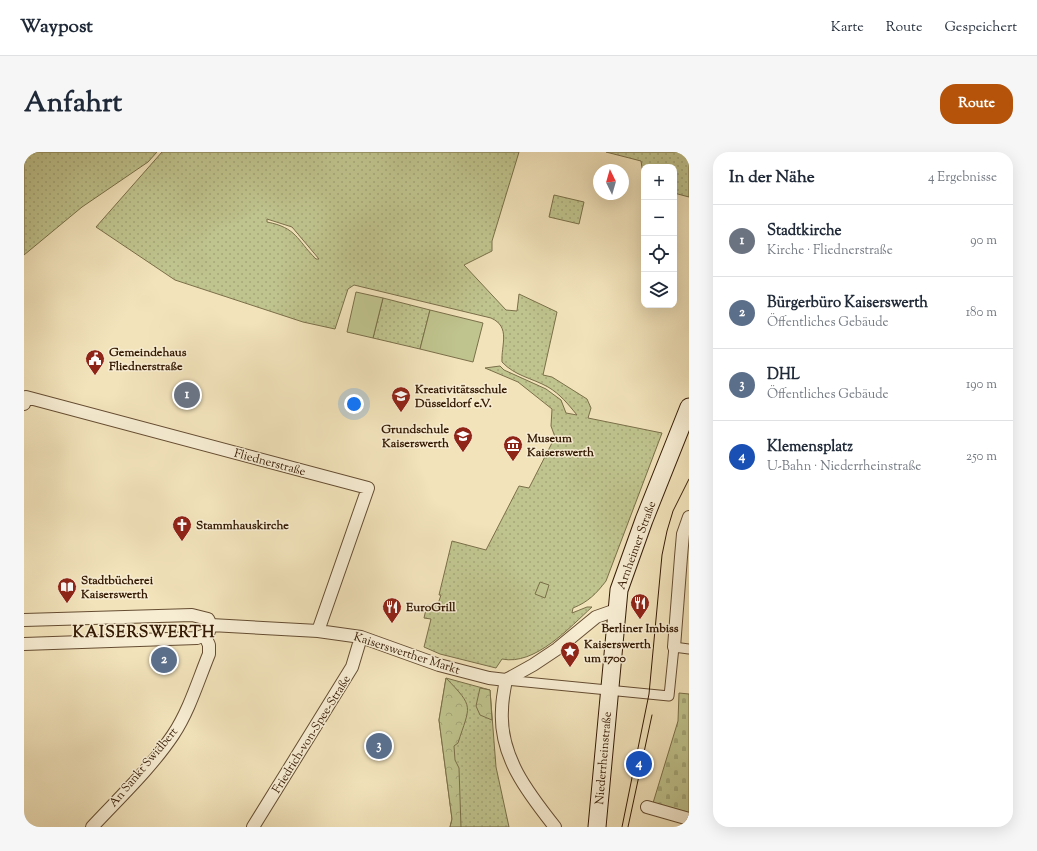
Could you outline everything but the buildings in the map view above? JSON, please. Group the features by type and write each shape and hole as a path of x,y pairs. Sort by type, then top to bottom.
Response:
{"main road":[{"name":"Arnheimer Straße","path":"610,689 619,590 644,520 689,407"},
{"name":"Niederrheinstraße","path":"597,827 610,689"}],"street":[{"name":"Fliednerstraße","path":"25,400 368,488 318,631"},
{"path":"506,680 610,689 669,696 680,557 688,519"},
{"path":"506,680 533,665 557,649 596,617 616,610"},
{"name":"Kaiserswerther Markt","path":"24,620 192,615 208,619 211,625 318,631 361,637 420,659 489,678 506,680"},
{"path":"24,644 197,638 208,634 211,625"},
{"name":"An Sankt Swidbert","path":"92,827 129,788 172,736 182,718 209,654 209,645 205,636"},
{"name":"Friedrich-von-Spee-Straße","path":"253,827 352,667 361,637"},
{"path":"674,647 689,649"},
{"path":"506,680 502,711 502,727 509,754 517,775 526,790 555,827"},
{"path":"647,807 689,819"}],"green space":[{"path":"24,152 157,152 148,162 82,207 24,255"},
{"path":"162,152 519,152 492,241 492,251 464,265 506,310 517,311 519,294 557,312 543,375 552,377 587,399 591,408 588,418 662,433 606,581 591,597 573,608 572,613 587,607 592,607 563,634 539,651 527,657 514,660 502,659 496,668 440,654 424,647 431,619 424,618 427,605 434,606 438,604 452,541 486,550 519,486 529,488 555,437 551,426 552,409 518,382 485,368 500,366 504,370 546,389 561,400 566,413 577,415 564,400 552,390 512,371 502,362 504,337 501,326 497,322 491,318 354,285 348,289 335,329 303,322 175,280 96,227","holes":["267,219 292,227 319,259 316,259 290,231 277,224 267,222"]},
{"path":"606,152 687,152 689,155 689,197 677,194 677,164 641,164 641,161"},
{"path":"554,195 584,202 579,224 549,217"},
{"path":"356,292 383,298 373,338 347,332"},
{"path":"383,298 430,310 420,349 373,338"},
{"path":"430,310 483,323 473,362 420,349"},
{"path":"540,582 549,585 545,598 535,594"},
{"path":"446,678 490,690 496,767 509,827 450,827 452,819 439,720"},
{"path":"446,678 462,695 466,702 467,708 467,714 458,743 454,746 455,760 459,768 461,827 450,827 452,819 439,720"},
{"path":"480,688 490,690 492,720 480,715 476,706"},
{"path":"679,693 689,694 689,813 653,803 678,721"}],"tram line":[{"path":"622,827 649,694 662,555 673,511 689,479"},
{"path":"628,827 652,715"}],"place":[{"name":"Gemeindehaus Fliednerstraße","path":"95,376"},
{"name":"Stadtkirche","path":"187,395"},
{"name":"Kreativitätsschule Düsseldorf e.V.","path":"401,413"},
{"name":"Grundschule Kaiserswerth","path":"463,453"},
{"name":"Museum Kaiserswerth","path":"513,462"},
{"name":"Stammhauskirche","path":"182,542"},
{"name":"Stadtbücherei Kaiserswerth","path":"67,604"},
{"name":"Berliner Imbiss","path":"640,620"},
{"name":"EuroGrill","path":"392,624"},
{"name":"Bürgerbüro Kaiserswerth","path":"164,660"},
{"name":"Kaiserswerth um 1700","path":"570,668"},
{"name":"DHL","path":"379,746"},
{"name":"Klemensplatz","path":"639,764"}],"district":[{"name":"KAISERSWERTH","path":"144,631"}]}
